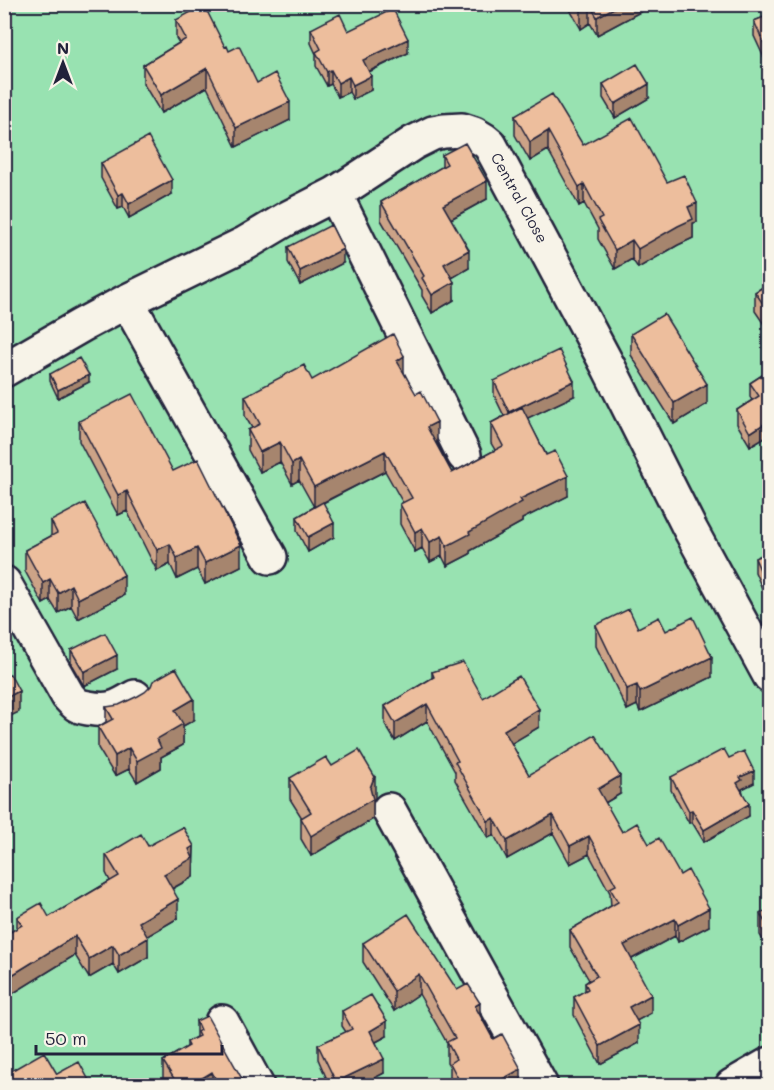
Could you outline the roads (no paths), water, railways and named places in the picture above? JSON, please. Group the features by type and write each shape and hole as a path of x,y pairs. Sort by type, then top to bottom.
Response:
{"street":[{"name":"Central Close","path":"4,370 82,325 246,243 335,194 413,143 433,133 444,131 462,130 474,134 489,146 497,158 567,288 690,529 754,621 770,676"},
{"path":"335,194 464,455"},
{"path":"127,302 270,557"},
{"path":"4,583 68,696 76,706 101,711 117,707 135,697"},
{"path":"389,810 541,1086"},
{"path":"222,1022 257,1086"},
{"path":"732,1086 770,1064"}]}
